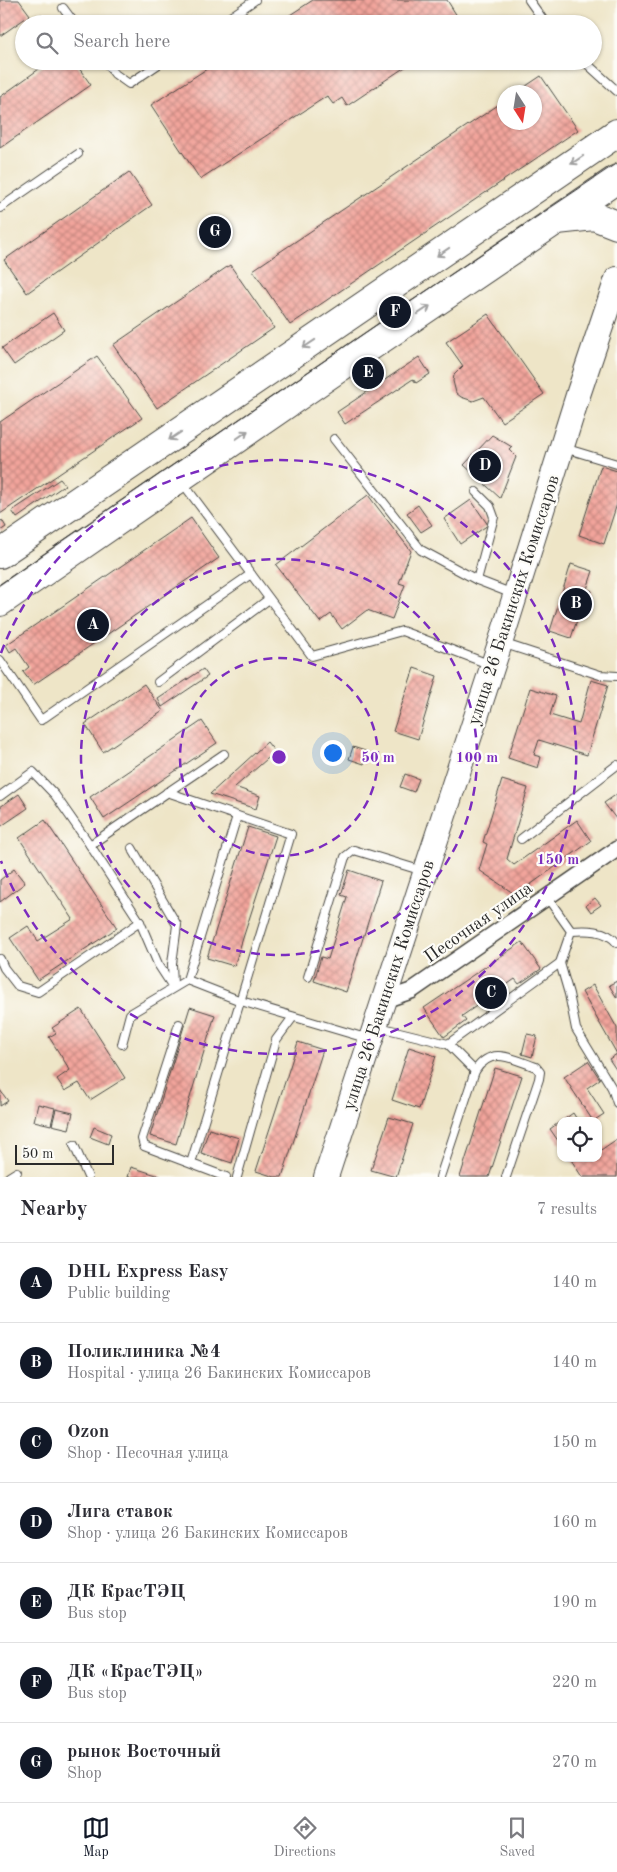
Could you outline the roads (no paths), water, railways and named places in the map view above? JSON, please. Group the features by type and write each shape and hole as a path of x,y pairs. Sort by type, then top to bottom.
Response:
{"highway":[{"path":"0,554 617,133"},
{"path":"0,602 135,513 180,479 617,179"},
{"path":"556,220 594,216 617,225"}],"main road":[{"name":"улица 26 Бакинских Комиссаров","path":"326,1177 617,279"}],"street":[{"name":"Песочная улица","path":"382,1001 411,991 617,849"}],"lane":[{"path":"233,15 255,0"},
{"path":"528,0 539,15"},
{"path":"63,8 69,15"},
{"path":"112,70 129,84 150,70"},
{"path":"594,70 617,92"},
{"path":"0,208 78,154"},
{"path":"334,439 421,550 477,580 515,594"},
{"path":"562,447 617,464"},
{"path":"180,479 312,656 402,631 492,666"},
{"path":"476,492 490,506 494,517 477,580"},
{"path":"0,660 41,720 251,574"},
{"path":"158,682 269,599"},
{"path":"500,643 600,675 617,676"},
{"path":"90,845 224,754"},
{"path":"521,839 617,765"},
{"path":"0,796 33,772 55,795 140,922 158,964 173,987"},
{"path":"167,792 291,834 191,1163"},
{"path":"122,1044 130,1014 187,980 237,816"},
{"path":"132,848 177,925 172,964 173,987"},
{"path":"308,977 345,857 354,850 425,871"},
{"path":"547,897 571,931"},
{"path":"0,959 4,968 18,986 38,992 140,922"},
{"path":"571,931 592,930 613,938 617,943"},
{"path":"448,1044 560,963 571,931"},
{"path":"560,963 569,994 576,1030 612,1088 617,1103"},
{"path":"187,980 241,1001 293,1017 373,1033 448,1044 475,1071"},
{"path":"237,1177 276,1040 293,1017"},
{"path":"179,1024 142,1139 144,1146 221,1176"},
{"path":"440,1177 475,1071 481,1063 491,1056 501,1055 536,1067 540,1072 506,1177"},
{"path":"74,1145 88,1177"},
{"path":"9,1177 17,1172"}],"tram line":[{"path":"0,584 395,312 617,163"}],"place":[{"name":"рынок Восточный","path":"215,232"},
{"name":"ДК «КрасТЭЦ»","path":"395,312"},
{"name":"ДК КрасТЭЦ","path":"368,373"},
{"name":"Лига ставок","path":"485,466"},
{"name":"Поликлиника №4","path":"576,604"},
{"name":"DHL Express Easy","path":"93,625"},
{"name":"Ozon","path":"491,993"}]}
